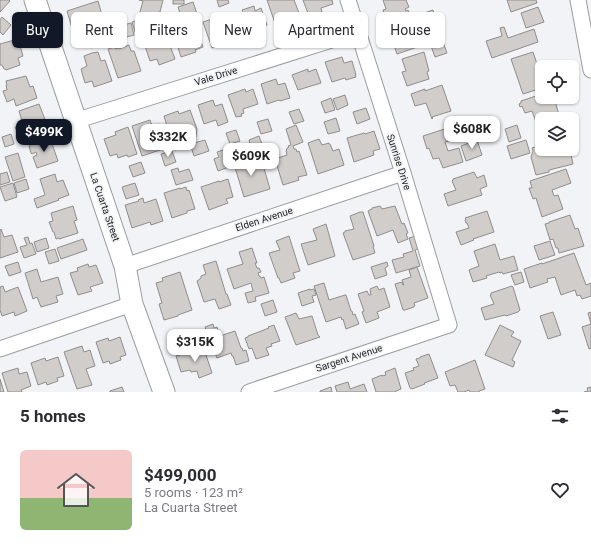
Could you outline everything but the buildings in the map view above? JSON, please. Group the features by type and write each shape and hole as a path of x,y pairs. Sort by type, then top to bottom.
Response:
{"street":[{"name":"La Cuarta Street","path":"35,0 125,266 132,304 164,392"},
{"name":"Sunrise Drive","path":"348,0 351,12"},
{"path":"578,0 591,70"},
{"name":"Vale Drive","path":"75,121 306,48"},
{"name":"Sunrise Drive","path":"362,48 403,173 449,325"},
{"name":"Elden Avenue","path":"125,266 403,173"},
{"path":"0,349 132,304"},
{"name":"Sargent Avenue","path":"249,392 449,325"}]}
